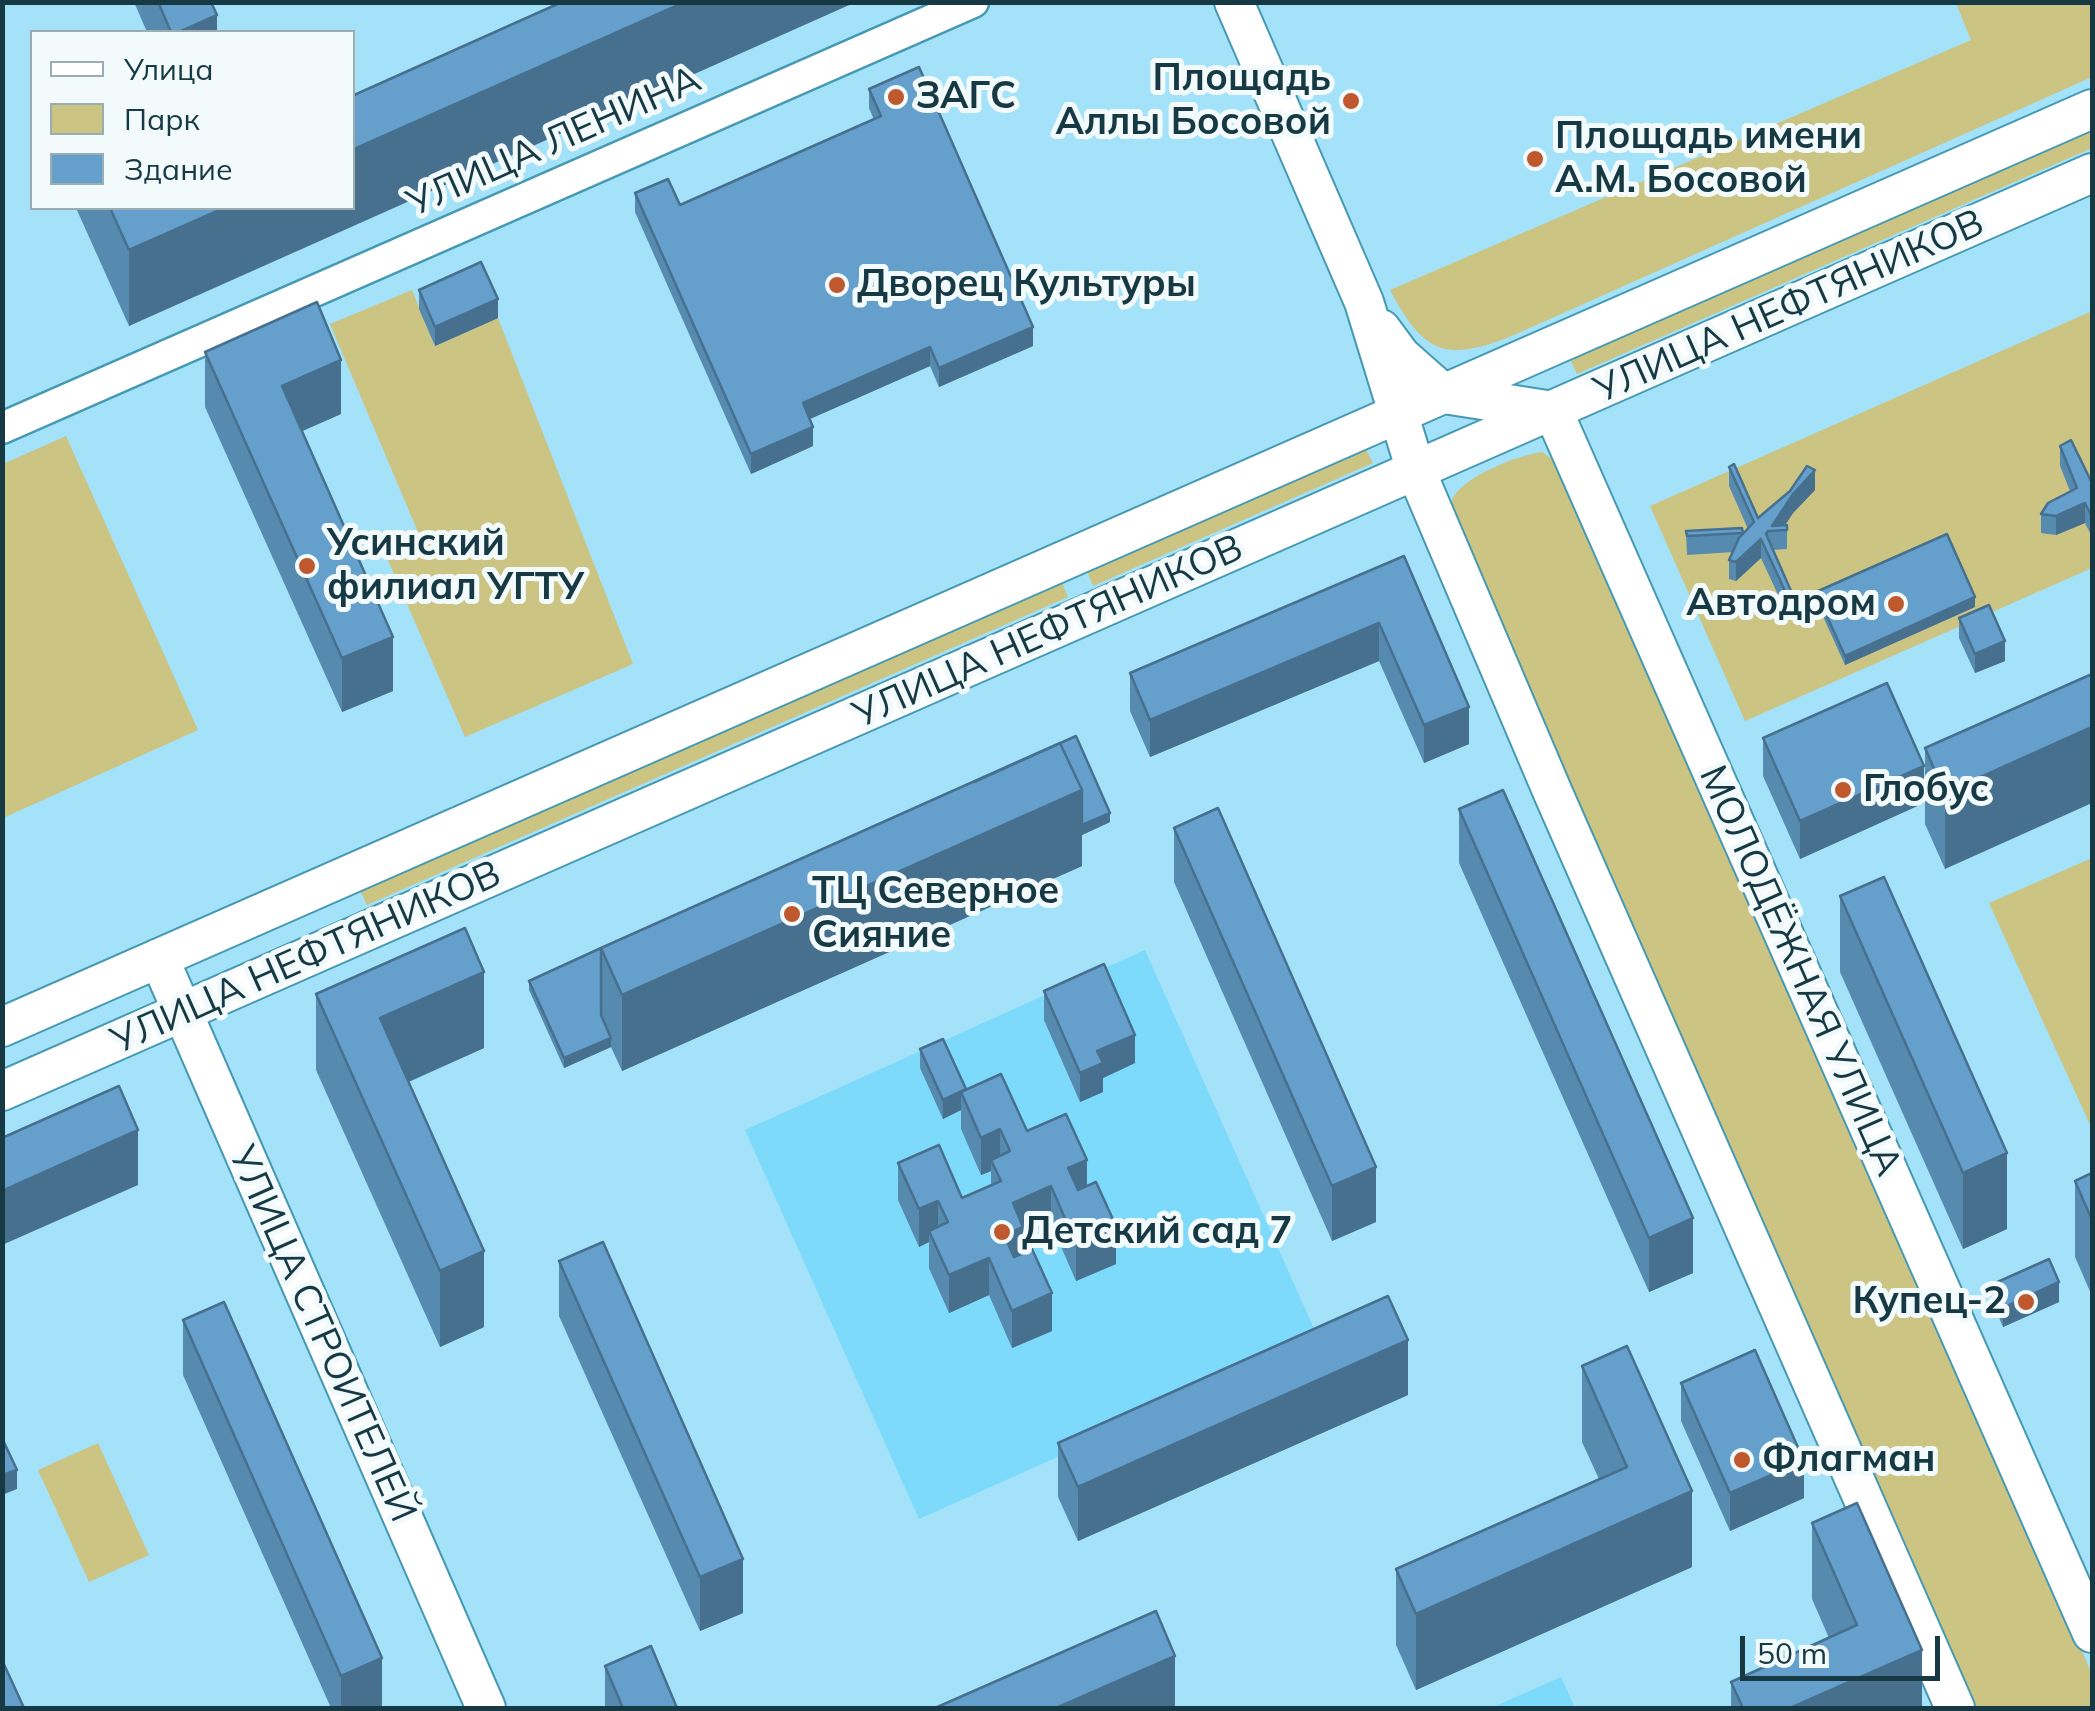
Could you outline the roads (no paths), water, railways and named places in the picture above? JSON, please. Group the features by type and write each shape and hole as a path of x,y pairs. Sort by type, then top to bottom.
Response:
{"main road":[{"path":"1234,2 1364,302 1416,470 1955,1708"},
{"name":"УЛИЦА НЕФТЯНИКОВ","path":"2,1026 2092,109"},
{"name":"УЛИЦА НЕФТЯНИКОВ","path":"2,1091 2092,174"},
{"path":"1364,302 1400,356 1444,394 1552,411"},
{"name":"МОЛОДЁЖНАЯ УЛИЦА","path":"1552,411 2092,1633"},
{"path":"1066,560 1090,614"},
{"name":"УЛИЦА СТРОИТЕЛЕЙ","path":"158,958 486,1708"}],"street":[{"name":"УЛИЦА ЛЕНИНА","path":"2,428 973,2"}],"place":[{"name":"ЗАГС","path":"896,97"},
{"name":"Площадь Аллы Босовой","path":"1351,101"},
{"name":"Площадь имени А.М. Босовой","path":"1535,159"},
{"name":"Дворец Культуры","path":"837,285"},
{"name":"Усинский филиал УГТУ","path":"307,566"},
{"name":"Автодром","path":"1896,604"},
{"name":"Глобус","path":"1843,790"},
{"name":"ТЦ Северное Сияние","path":"792,914"},
{"name":"Детский сад 7","path":"1002,1232"},
{"name":"Купец-2","path":"2026,1302"},
{"name":"Флагман","path":"1742,1460"}]}
